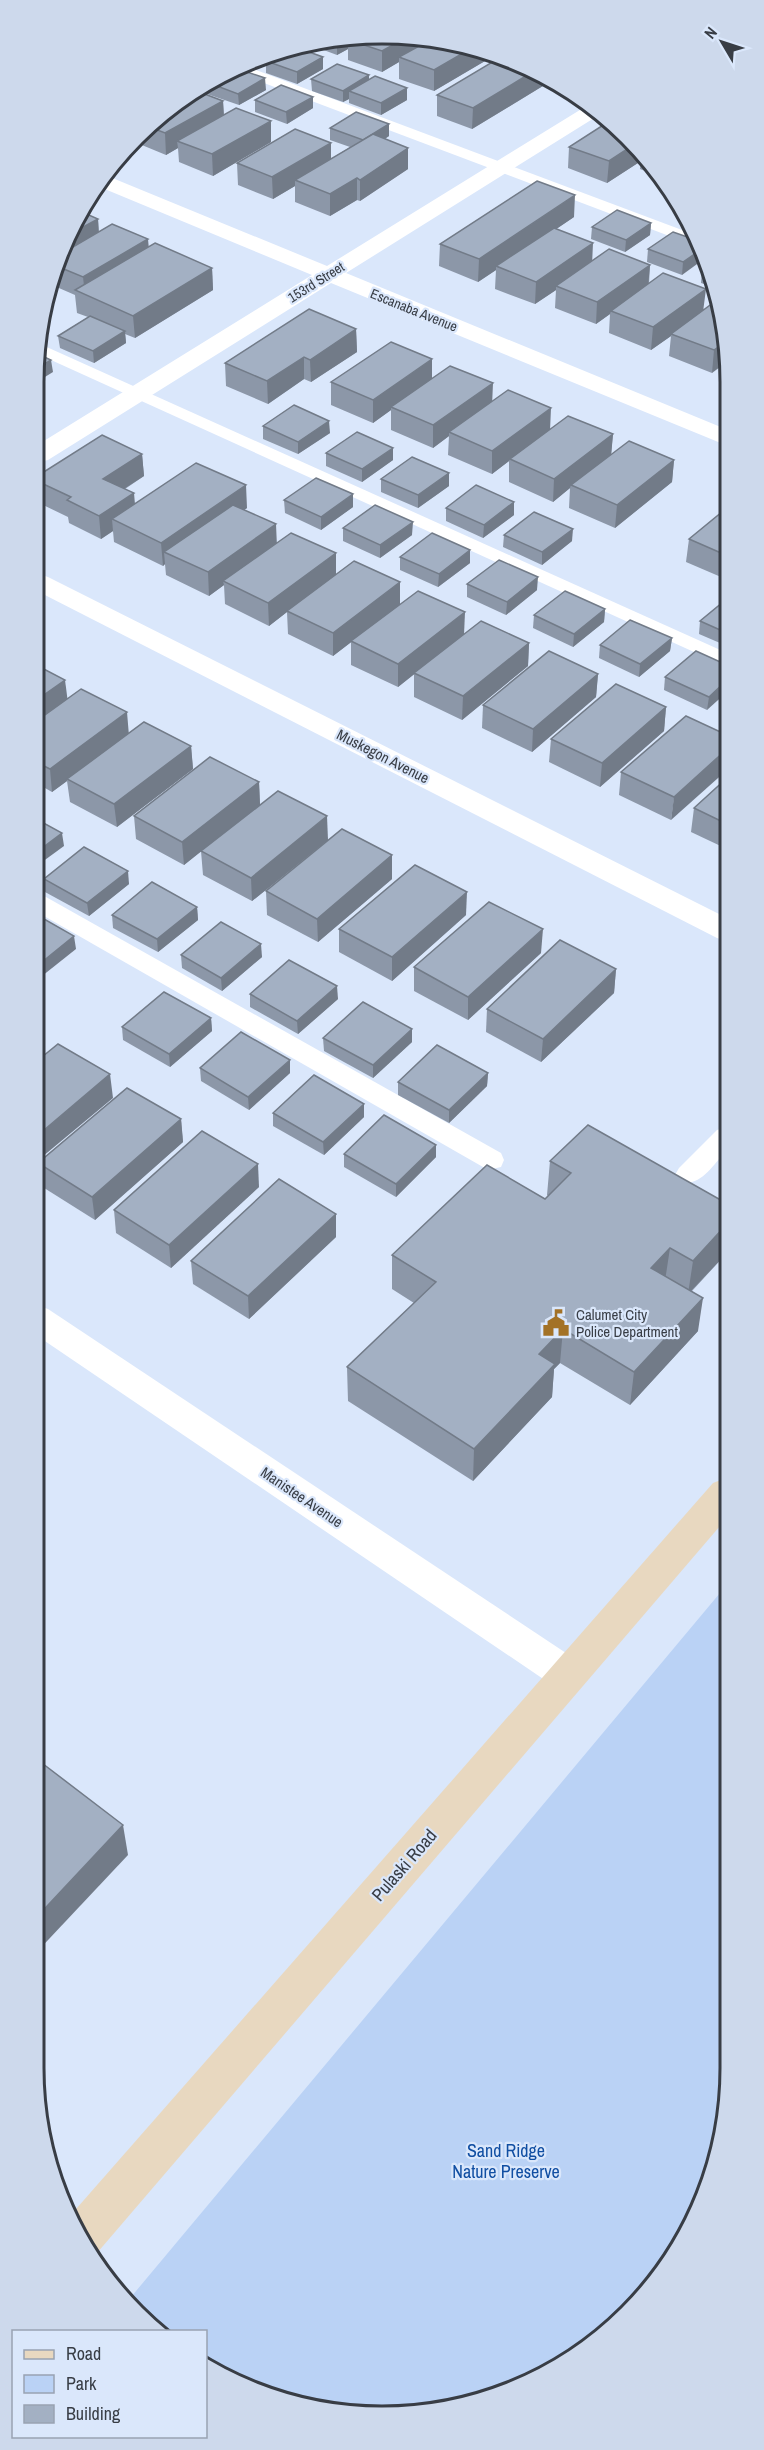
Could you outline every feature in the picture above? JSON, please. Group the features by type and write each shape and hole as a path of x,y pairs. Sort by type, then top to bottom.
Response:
{"street":[{"name":"153rd Street","path":"44,452 588,113"},
{"name":"Escanaba Avenue","path":"108,183 720,436"},
{"name":"Muskegon Avenue","path":"44,585 720,927"},
{"name":"Manistee Avenue","path":"44,1323 568,1675"},
{"name":"Pulaski Road","path":"85,2231 720,1500"}],"lane":[{"path":"246,72 689,239"},
{"path":"45,351 720,658"},
{"path":"44,905 492,1160"},
{"path":"688,1176 720,1142"}],"green space":[{"name":"Sand Ridge Nature Preserve","path":"720,1593 720,2090 718,2112 709,2156 695,2198 675,2237 651,2274 621,2307 588,2337 532,2372 470,2395 404,2406 338,2404 294,2395 252,2381 207,2357 207,2330 168,2330 132,2296"}],"building":[{"path":"361,44 395,44 382,51"},
{"path":"420,45 463,53 434,70 399,57"},
{"path":"308,52 323,57 297,72 270,62"},
{"path":"493,62 527,76 473,108 437,95"},
{"path":"337,64 369,75 343,91 311,79"},
{"path":"246,72 265,78 238,94 218,86"},
{"path":"375,76 407,88 381,103 349,91"},
{"path":"281,85 313,97 286,112 255,100"},
{"path":"205,94 223,101 165,133 157,130 176,113"},
{"path":"236,108 271,121 212,154 177,141"},
{"path":"356,112 389,124 363,140 330,128"},
{"path":"602,126 627,149 609,161 569,147"},
{"path":"295,129 331,143 272,177 237,163"},
{"path":"373,134 408,148 360,180 357,178 330,194 295,180"},
{"path":"537,181 575,195 479,259 440,244"},
{"path":"617,210 651,223 626,240 592,227"},
{"path":"88,215 98,219 80,229"},
{"path":"112,224 148,239 83,277 63,269 71,248"},
{"path":"554,228 593,243 536,282 496,266"},
{"path":"673,232 688,237 696,253 683,262 648,249"},
{"path":"155,243 212,268 133,316 75,290"},
{"path":"609,249 650,265 597,302 556,286"},
{"path":"663,273 706,289 653,327 611,311"},
{"path":"711,304 719,347 714,350 671,334"},
{"path":"309,309 356,329 310,360 304,357 267,381 225,363"},
{"path":"90,316 125,331 93,351 58,336"},
{"path":"391,342 432,359 373,400 331,382"},
{"path":"44,357 51,360 44,364"},
{"path":"450,366 493,383 433,425 391,407"},
{"path":"508,390 551,408 492,451 449,432"},
{"path":"294,405 329,421 298,442 263,426"},
{"path":"568,416 613,434 554,479 510,459"},
{"path":"357,432 393,448 362,469 326,453"},
{"path":"102,435 142,454 103,479 134,493 99,516 67,500 71,497 44,484 44,472"},
{"path":"629,441 674,460 617,505 571,485"},
{"path":"412,457 449,473 418,495 381,479"},
{"path":"196,463 246,485 161,543 112,519"},
{"path":"316,478 353,494 321,517 284,500"},
{"path":"476,485 514,502 484,525 446,508"},
{"path":"233,505 276,524 208,572 164,552"},
{"path":"375,505 413,522 380,545 343,528"},
{"path":"534,512 573,529 542,552 504,535"},
{"path":"720,514 720,553 689,539"},
{"path":"291,533 336,553 268,603 223,581"},
{"path":"432,533 470,550 439,574 400,557"},
{"path":"499,560 538,577 507,602 467,584"},
{"path":"354,561 400,582 333,633 287,611"},
{"path":"418,591 465,612 398,664 351,641"},
{"path":"565,591 605,609 574,634 534,615"},
{"path":"720,605 720,630 700,621"},
{"path":"630,620 672,638 640,664 600,645"},
{"path":"481,621 529,643 463,696 414,673"},
{"path":"549,651 598,674 533,729 483,705"},
{"path":"696,651 720,662 720,687 709,697 665,677"},
{"path":"44,669 65,680 44,695"},
{"path":"616,684 666,707 602,763 551,739"},
{"path":"81,689 127,712 50,769 44,766 44,716"},
{"path":"686,716 720,732 720,755 674,797 621,772"},
{"path":"144,722 191,746 114,804 67,779"},
{"path":"210,757 259,782 182,842 134,816"},
{"path":"720,784 720,821 694,808"},
{"path":"278,791 327,816 251,878 201,851"},
{"path":"44,823 62,833 44,846"},
{"path":"342,829 392,855 317,919 266,891"},
{"path":"84,847 128,871 87,903 44,879"},
{"path":"415,865 467,892 392,957 339,929"},
{"path":"152,882 197,907 157,939 112,915"},
{"path":"489,902 543,929 468,997 414,967"},
{"path":"44,919 74,936 44,960"},
{"path":"221,922 261,944 221,978 181,955"},
{"path":"560,940 616,969 543,1039 487,1009"},
{"path":"289,960 337,986 297,1021 250,994"},
{"path":"164,992 211,1018 169,1054 122,1027"},
{"path":"363,1002 412,1029 373,1065 323,1038"},
{"path":"241,1032 290,1060 248,1097 200,1068"},
{"path":"58,1044 110,1074 44,1130 44,1055"},
{"path":"437,1045 488,1073 449,1110 398,1082"},
{"path":"314,1075 364,1104 323,1142 273,1113"},
{"path":"127,1088 181,1119 92,1197 44,1167 44,1158"},
{"path":"384,1115 436,1145 396,1184 344,1154"},
{"name":"Calumet City Police Department","path":"588,1125 720,1200 720,1232 693,1261 670,1248 651,1268 703,1298 634,1372 563,1329 539,1354 555,1364 474,1449 347,1367 436,1282 392,1255 487,1165 545,1199 571,1173 550,1161"},
{"path":"202,1131 258,1164 169,1245 114,1210"},
{"path":"279,1179 336,1214 248,1296 191,1261"},
{"path":"44,1765 123,1825 44,1909"}],"place":[{"name":"Calumet City Police Department","path":"556,1323"}]}
